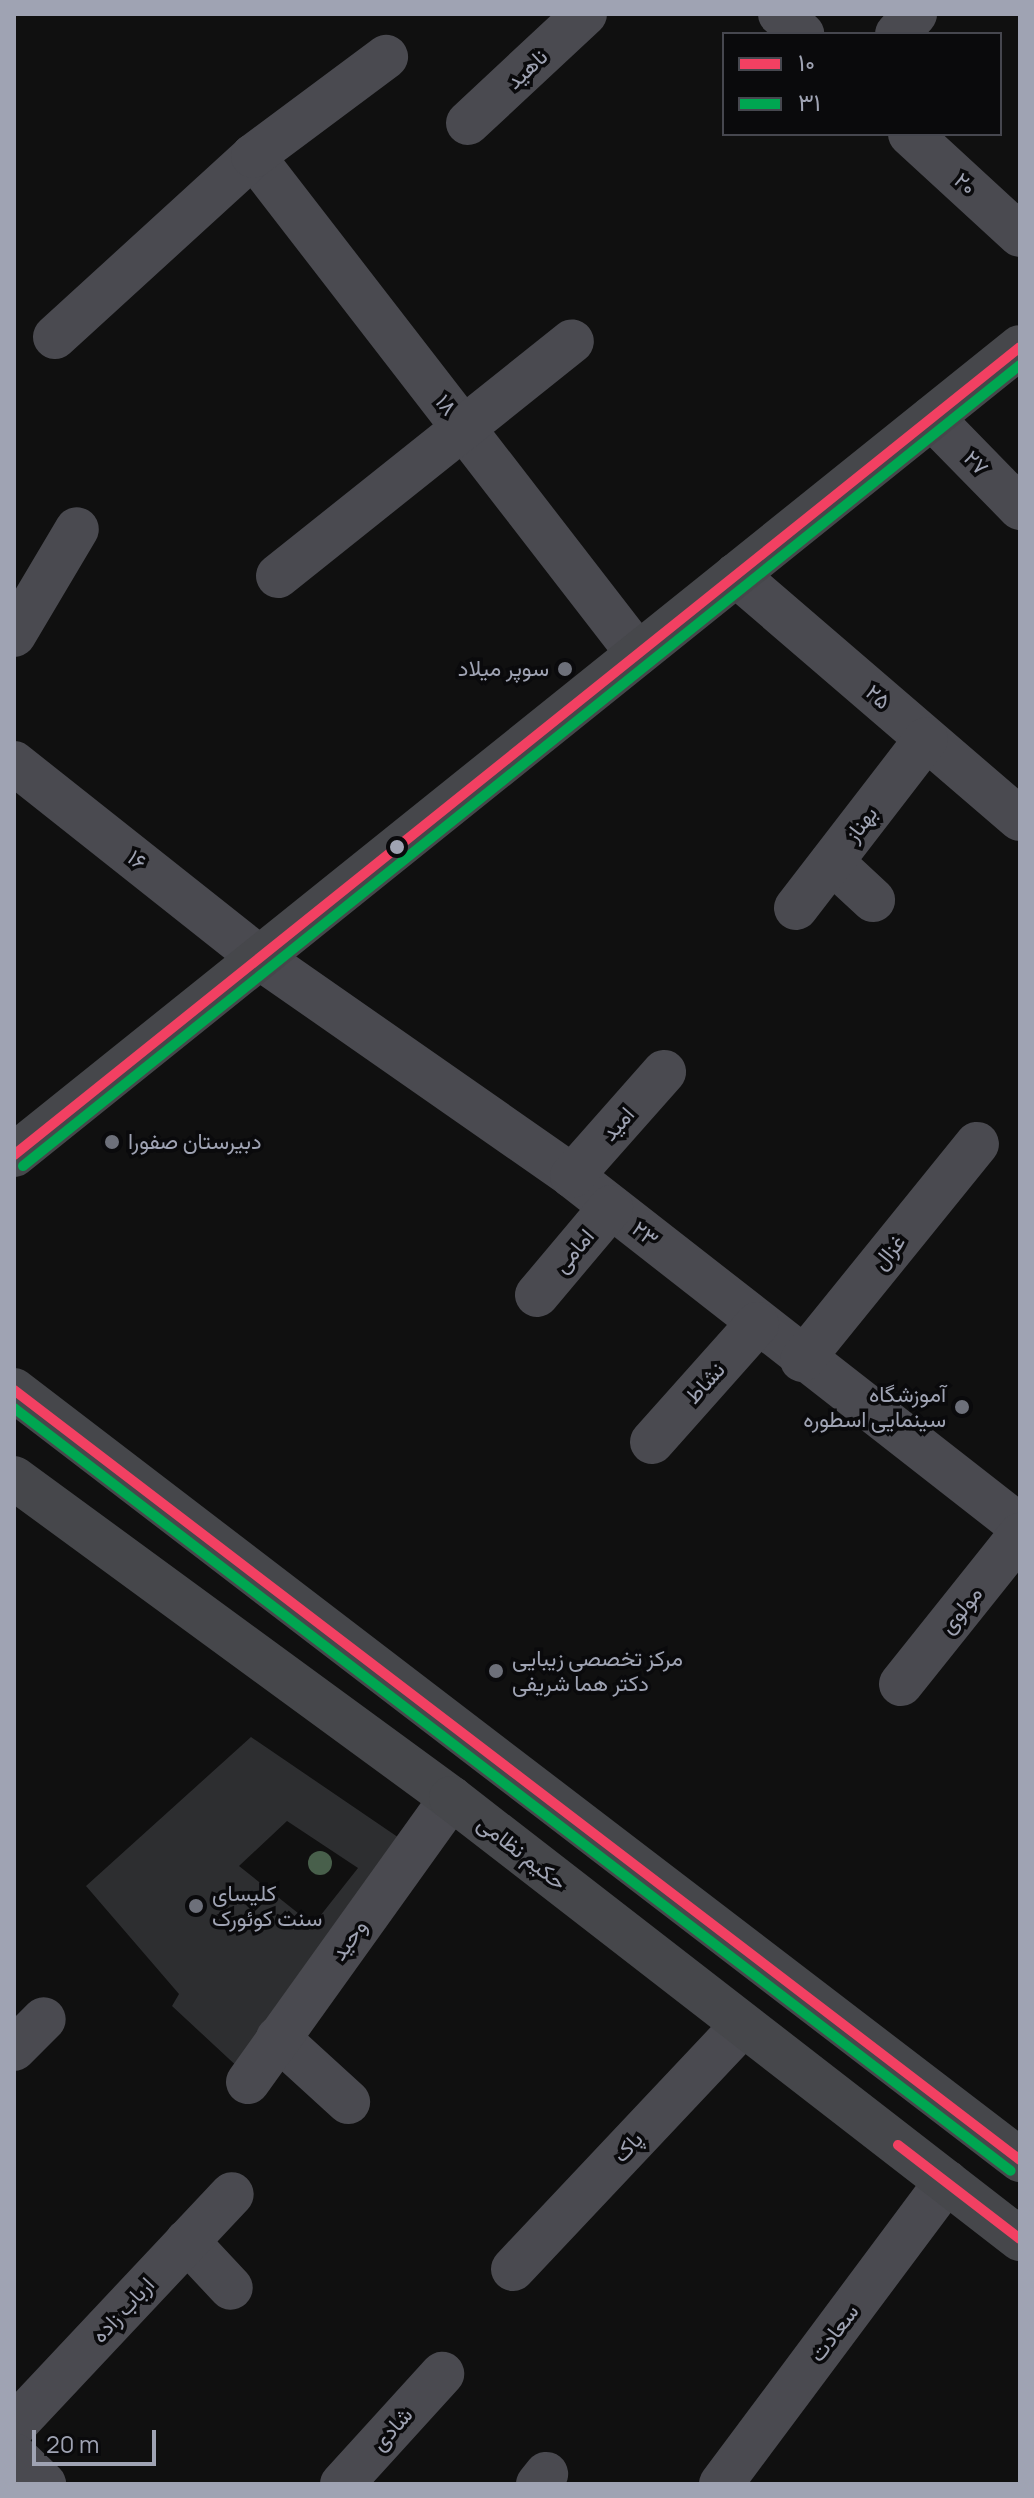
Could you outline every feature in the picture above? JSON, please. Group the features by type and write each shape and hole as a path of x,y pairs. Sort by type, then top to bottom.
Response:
{"main road":[{"path":"14,1155 1020,347"},
{"path":"14,1390 1020,2160"},
{"name":"حکیم نظامی","path":"14,1478 451,1798 1020,2239"}],"street":[{"name":"ناهید","path":"468,123 585,14"},
{"path":"780,14 800,32"},
{"path":"899,32 915,14"},
{"path":"55,337 253,156 386,57"},
{"name":"۲۰","path":"912,136 1020,235"},
{"name":"۱۸","path":"253,156 638,654"},
{"path":"278,576 466,431 572,341"},
{"name":"۲۷","path":"932,418 1020,508"},
{"path":"14,635 77,529"},
{"name":"۲۵","path":"736,575 1020,819"},
{"name":"بهناز","path":"796,908 926,739"},
{"name":"۱۶","path":"14,763 260,958"},
{"path":"832,862 873,900"},
{"name":"۲۳","path":"260,958 572,1176 802,1360 1020,1526"},
{"name":"امید","path":"572,1176 664,1072"},
{"name":"غزال","path":"802,1360 977,1144"},
{"name":"امامی","path":"537,1295 611,1207"},
{"name":"نشاط","path":"652,1442 757,1324"},
{"name":"مولوی","path":"901,1684 1020,1535"},
{"name":"وحید","path":"248,2082 451,1798"},
{"name":"پاک","path":"513,2269 743,2025"},
{"path":"278,2038 348,2102"},
{"name":"سعادت","path":"721,2484 946,2182"},
{"name":"ارباب زاده","path":"21,2458 187,2241 232,2194"},
{"path":"187,2241 231,2288"},
{"name":"شادی","path":"342,2484 442,2374"}],"building":[{"name":"کلیسای سنت کوئورک","path":"251,1737 408,1844 242,2071 172,2006 179,1994 86,1886","holes":["287,1821 358,1868 313,1925 239,1866"]}],"transit line":[{"name":"۱۰","path":"14,1155 1020,347"},
{"name":"۳۱","path":"23,1166 1020,365"},
{"name":"۱۰","path":"14,1390 1020,2160"},
{"name":"۳۱","path":"14,1408 1011,2171"},
{"name":"۱۰","path":"898,2145 1020,2239"}],"place":[{"name":"سوپر میلاد","path":"565,669"},
{"name":"دبیرستان صفورا","path":"112,1142"},
{"name":"آموزشگاه سینمایی اسطوره","path":"962,1407"},
{"name":"مرکز تخصصی زیبایی دکتر هما شریفی","path":"496,1671"},
{"name":"کلیسای سنت کوئورک","path":"196,1906"}]}
